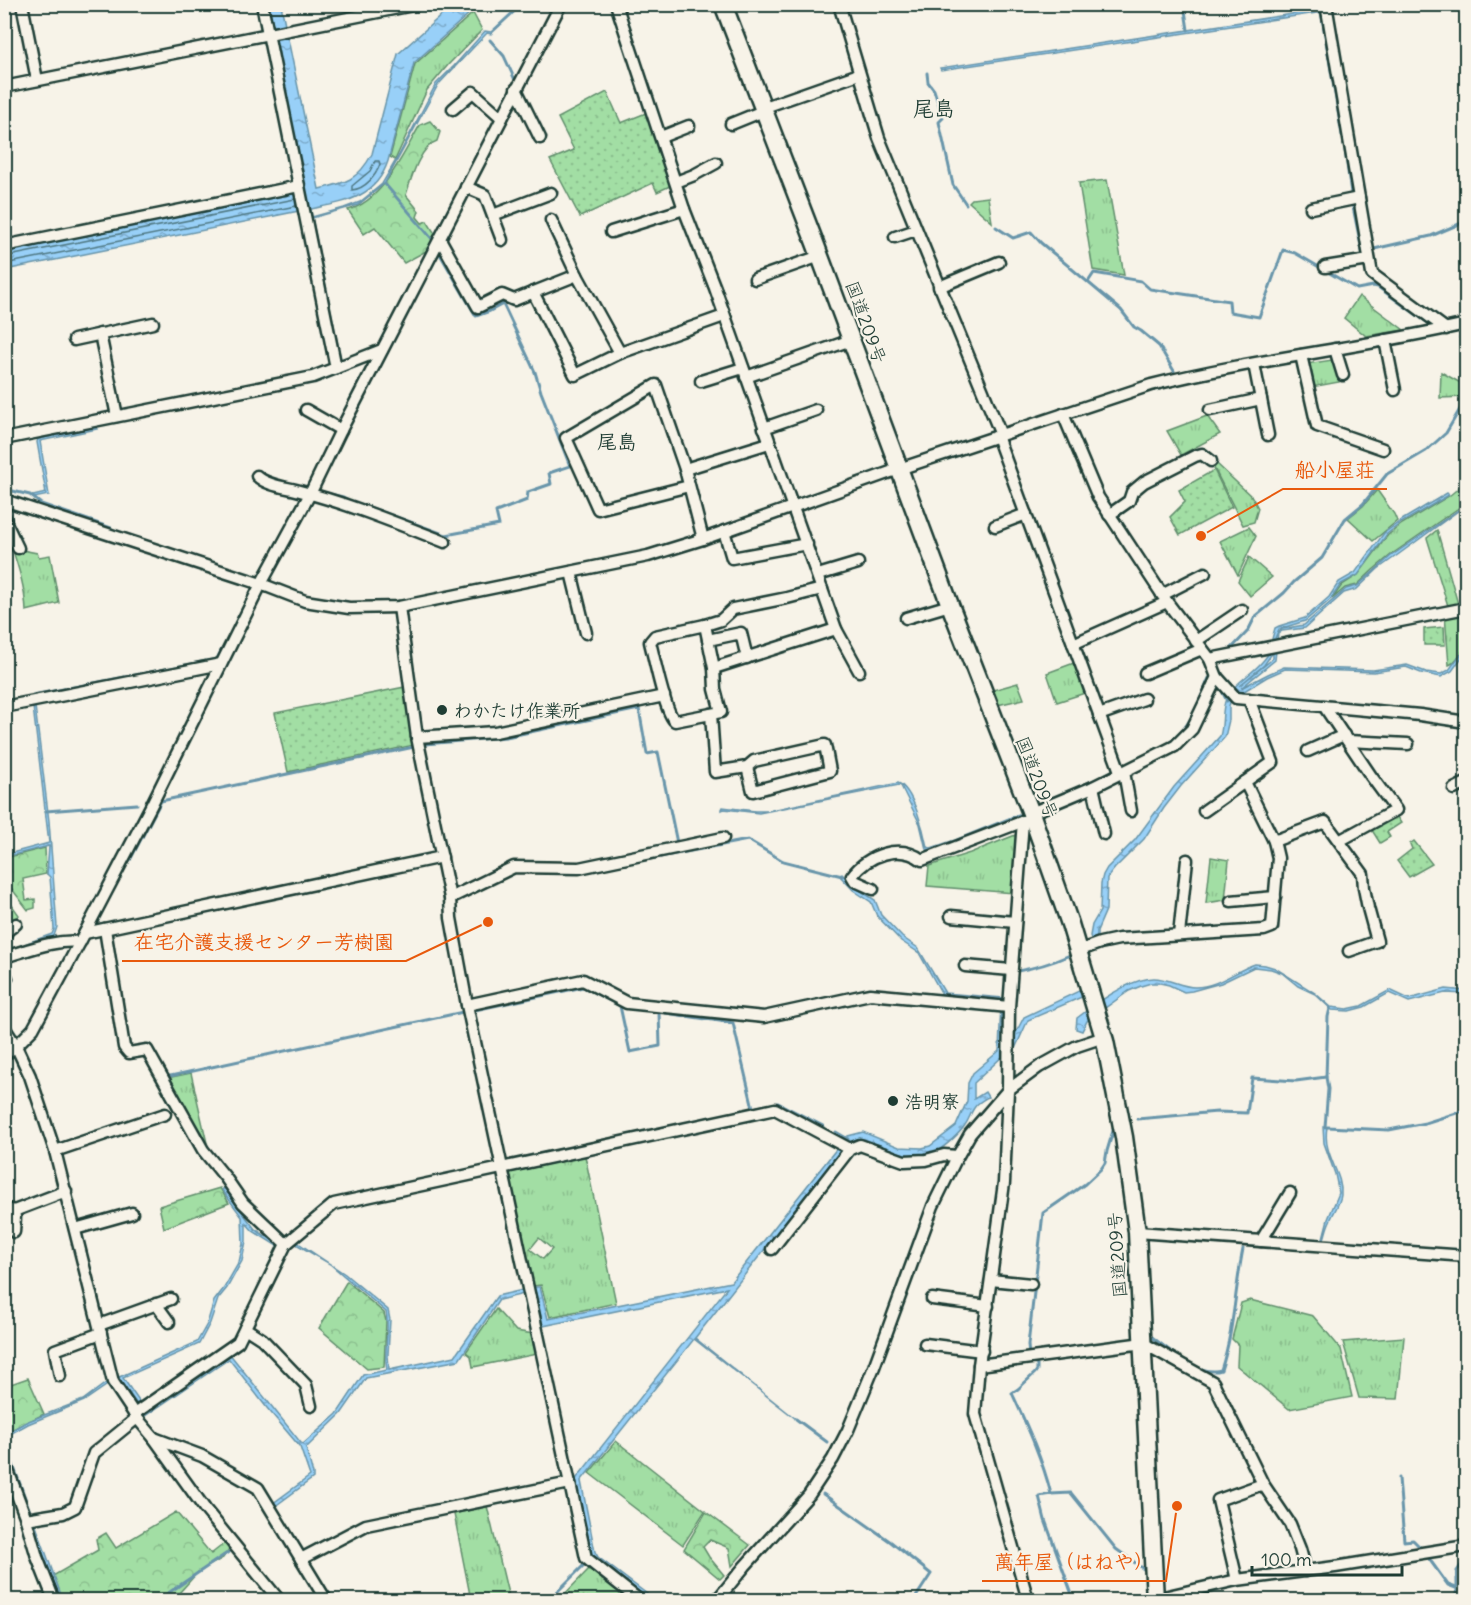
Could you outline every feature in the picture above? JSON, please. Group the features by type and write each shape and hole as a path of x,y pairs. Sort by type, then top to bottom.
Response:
{"highway":[{"name":"国道209号","path":"723,4 820,256 1070,924 1104,1037 1124,1137 1137,1232 1155,1600"}],"street":[{"path":"22,4 37,80"},
{"path":"262,4 336,368"},
{"path":"4,87 418,4"},
{"path":"4,1055 33,1029 82,938 151,806 261,584 310,494 561,4"},
{"path":"616,4 684,209 822,589 837,629 859,671"},
{"path":"839,4 879,138 999,435 1073,644 1122,773 1131,811"},
{"path":"1326,4 1372,274 1446,329"},
{"path":"731,124 859,74"},
{"path":"516,89 540,138"},
{"path":"453,109 473,92 502,118"},
{"path":"661,137 689,126"},
{"path":"676,182 716,163"},
{"path":"4,246 299,186"},
{"path":"466,187 485,195 502,240"},
{"path":"493,215 551,193"},
{"path":"1311,208 1359,198"},
{"path":"611,232 684,209"},
{"path":"551,220 577,275 621,353"},
{"path":"895,237 916,230"},
{"path":"440,239 478,307 502,295 514,300 577,275"},
{"path":"755,279 820,256"},
{"path":"1325,267 1369,260"},
{"path":"939,287 999,262"},
{"path":"532,292 575,375 621,353 724,316"},
{"path":"74,340 153,323"},
{"path":"4,500 261,584 305,601 349,608 399,607 648,556 1150,385 1467,324"},
{"path":"100,334 117,416"},
{"path":"701,381 744,373 851,340"},
{"path":"1385,340 1395,390"},
{"path":"1335,349 1343,375"},
{"path":"4,439 313,377 382,350"},
{"path":"1301,355 1317,426 1383,449"},
{"path":"1254,364 1268,435"},
{"path":"689,486 598,509 566,438 656,385 685,469 702,539"},
{"path":"1210,410 1261,399"},
{"path":"306,410 341,430"},
{"path":"764,428 816,410"},
{"path":"1063,414 1098,497 1164,598 1210,659 1217,677 1236,698 1420,715 1467,722"},
{"path":"685,469 769,443"},
{"path":"1109,515 1129,501 1132,492 1154,477 1202,454 1211,461"},
{"path":"257,476 260,480 274,485 339,501 445,542"},
{"path":"995,526 1026,514"},
{"path":"4,515 18,548"},
{"path":"724,531 732,558 807,544"},
{"path":"818,575 858,563"},
{"path":"571,572 586,633"},
{"path":"1073,644 1164,598 1205,573"},
{"path":"705,626 720,712 675,721 664,696 650,642 655,636 705,626 721,620 733,609 822,589"},
{"path":"906,618 950,605"},
{"path":"399,607 417,737 450,898 467,1005 586,1558 639,1600"},
{"path":"1210,659 1467,608"},
{"path":"1144,673 1199,645 1242,610"},
{"path":"714,668 837,629"},
{"path":"708,640 741,633 747,658"},
{"path":"4,707 221,664"},
{"path":"873,889 855,881 852,876 859,867 872,858 905,852 922,860 1029,817 1175,746 1192,729 1217,677"},
{"path":"417,737 495,732 664,696"},
{"path":"1099,715 1144,699"},
{"path":"1204,811 1273,762 1249,699"},
{"path":"1324,706 1396,810 1339,841"},
{"path":"711,714 715,771 747,766 754,761 825,745 830,771 753,791 747,766"},
{"path":"1308,751 1346,738 1408,744"},
{"path":"1078,951 1119,939 1264,930 1272,927 1278,858 1274,841 1245,782"},
{"path":"1454,789 1467,783"},
{"path":"1093,787 1104,834"},
{"path":"1028,1600 975,1414 1004,1183 1011,970 1029,817"},
{"path":"1274,841 1325,822 1363,874 1364,888 1377,941 1348,951"},
{"path":"450,898 514,867 579,868 723,838"},
{"path":"4,957 82,938 105,929 442,857"},
{"path":"1179,935 1187,860"},
{"path":"1231,901 1275,897"},
{"path":"951,916 1015,922"},
{"path":"4,936 16,924"},
{"path":"105,929 124,1047 129,1053 147,1050 203,1150 243,1203 286,1244"},
{"path":"965,966 1011,970"},
{"path":"467,1005 583,980 627,1003 764,1017 870,994 1009,1007"},
{"path":"4,1027 30,1076 55,1151 113,1382 205,1509 279,1600"},
{"path":"717,1600 744,1566 808,1495 833,1459 848,1430 874,1367 933,1206 970,1134 1008,1090 1039,1067 1077,1046 1104,1037"},
{"path":"26,1519 63,1513 75,1507 94,1453 136,1416 238,1342 286,1244 334,1204 775,1109 849,1149"},
{"path":"55,1151 165,1114"},
{"path":"772,1249 849,1149 861,1144 904,1161 927,1160 944,1155 957,1156"},
{"path":"14,1232 15,1217 9,1210 66,1191"},
{"path":"1261,1241 1290,1193"},
{"path":"75,1229 132,1213"},
{"path":"1137,1232 1467,1256"},
{"path":"991,1280 1031,1284"},
{"path":"60,1376 55,1350 171,1299"},
{"path":"932,1299 988,1306"},
{"path":"156,1304 169,1322"},
{"path":"244,1328 262,1339 306,1385 311,1406"},
{"path":"980,1365 1143,1343 1213,1382 1263,1484 1290,1524 1306,1571"},
{"path":"925,1344 982,1351"},
{"path":"154,1438 202,1456 258,1488 326,1600"},
{"path":"4,1460 54,1600"},
{"path":"301,1559 366,1526 570,1483"},
{"path":"1237,1580 1218,1500 1263,1484"},
{"path":"1155,1600 1237,1580 1467,1546"}],"green space":[{"path":"473,13 482,30 427,90 395,160 390,157 415,64"},
{"path":"607,92 621,123 646,113 672,185 657,192 653,183 580,217 550,160 574,150 558,118"},
{"path":"430,121 440,132 437,141 431,144 421,156 406,195 419,211 417,217 422,223 427,221 437,237 428,250 404,263 375,227 364,234 348,210 372,197 382,187 420,125"},
{"path":"1107,180 1124,275 1093,270 1079,183"},
{"path":"988,197 992,222 969,202 972,199"},
{"path":"1359,296 1404,330 1366,336 1344,318"},
{"path":"1332,360 1339,382 1312,387 1306,364"},
{"path":"1441,372 1466,386 1466,397 1440,398"},
{"path":"1207,416 1220,434 1181,455 1167,431"},
{"path":"1217,464 1252,497 1258,508 1254,522 1243,525 1214,468"},
{"path":"1214,470 1232,507 1180,535 1170,517 1185,502 1179,490"},
{"path":"1466,482 1466,500 1460,507 1392,554 1357,585 1345,588 1332,599 1342,585 1358,575 1388,535 1449,496"},
{"path":"1377,490 1397,521 1373,541 1348,518"},
{"path":"1249,527 1256,536 1238,575 1220,541"},
{"path":"1437,530 1458,604 1448,606 1427,538"},
{"path":"12,548 37,553 39,557 50,555 59,603 26,611 23,586"},
{"path":"1249,557 1272,577 1250,596 1238,581"},
{"path":"1465,612 1466,652 1449,665 1445,615"},
{"path":"1444,627 1445,645 1424,645 1424,629"},
{"path":"1074,663 1085,693 1057,702 1047,673"},
{"path":"1018,683 1024,699 997,705 993,690"},
{"path":"405,687 414,745 288,772 275,713"},
{"path":"1397,817 1401,823 1387,832 1390,837 1380,843 1370,827"},
{"path":"1018,834 1014,893 927,886 929,866"},
{"path":"1414,841 1432,864 1409,877 1397,861 1412,849 1410,844"},
{"path":"45,848 46,874 23,879 26,900 35,899 35,908 28,910 5,880 5,858"},
{"path":"1211,857 1229,860 1225,900 1206,903"},
{"path":"4,894 19,915 5,926 4,926"},
{"path":"191,1073 207,1143 203,1145 167,1078"},
{"path":"585,1156 616,1303 550,1317 541,1285 533,1286 509,1173","holes":["539,1238 552,1249 543,1259 530,1249"]},
{"path":"220,1188 229,1203 164,1228 159,1206"},
{"path":"347,1281 384,1313 386,1321 384,1367 367,1369 319,1328"},
{"path":"1250,1300 1313,1316 1341,1349 1352,1397 1289,1409 1237,1366 1238,1345 1232,1339 1241,1303"},
{"path":"496,1309 516,1331 533,1334 537,1354 473,1367 471,1356 466,1352"},
{"path":"1404,1337 1398,1399 1359,1398 1343,1342"},
{"path":"28,1378 44,1414 5,1433 5,1386"},
{"path":"616,1441 705,1511 683,1545 589,1473"},
{"path":"487,1506 509,1598 506,1600 471,1600 454,1514"},
{"path":"176,1512 211,1554 225,1543 229,1549 223,1558 198,1572 179,1593 158,1600 61,1600 51,1577 98,1550 96,1539 106,1533 116,1548"},
{"path":"706,1512 750,1545 732,1566 729,1548 710,1540 703,1547 724,1575 720,1579 684,1549"},
{"path":"589,1569 630,1600 559,1600"}],"water":[{"path":"269,5 281,5 319,189 350,179 367,163 372,154 398,54 453,5 476,5 414,63 388,161 376,183 358,196 336,204 311,209 312,217 360,202 382,184 436,84 485,31 491,32 522,5 491,34 487,33 438,85 385,183 433,239 384,184 358,205 312,218 341,360 338,361 309,209 5,270 4,252 306,191"},
{"path":"1319,10 1323,12 941,70 940,68"},
{"path":"96,427 97,429 40,441 49,495 34,498 33,496 46,493 38,439"},
{"path":"1447,493 1449,495 1401,523 1387,534 1358,575 1341,584 1331,599 1305,621 1279,629 1275,638 1278,633 1282,629 1304,625 1346,589 1357,586 1391,556 1461,508 1466,502 1466,505 1378,569 1357,589 1344,593 1305,628 1282,631 1278,634 1277,640 1272,639 1275,628 1305,618 1329,597 1339,582 1355,573 1384,533"},
{"path":"1271,651 1276,651 1275,660 1241,688 1284,667 1373,670 1407,665 1426,672 1441,674 1449,670 1460,655 1466,654 1466,656 1462,657 1452,671 1441,677 1406,667 1374,672 1285,669 1231,699 1225,737 1181,786 1144,839 1107,878 1106,910 1097,931 1097,939 1092,941 1090,936 1092,925 1100,911 1101,883 1107,868 1135,840 1174,787 1220,736 1226,699 1233,688 1258,667","holes":["1273,652 1273,658 1239,686 1264,665"]},
{"path":"35,706 49,821 57,927 53,939 5,954 5,951 52,934 54,929 50,877 47,874 49,846 5,857 4,855 49,843 33,707"},
{"path":"898,783 913,802 920,821 927,847 931,848 955,840 1019,814 1020,816 932,850 926,849 920,824 899,785 759,813 722,810 723,807 767,811"},
{"path":"842,874 853,886 875,900 881,915 902,937 918,948 945,993 1003,998 1011,1042 1024,1017 1077,992 1083,985 1084,996 1028,1020 1013,1053 1004,1055 974,1083 974,1099 985,1092 988,1097 975,1106 960,1132 953,1139 937,1151 925,1155 901,1153 870,1142 860,1140 851,1142 845,1139 863,1132 899,1147 922,1148 930,1146 956,1126 967,1101 968,1083 973,1073 999,1051 1001,1002 942,994 919,953 901,941 877,916 871,902 853,890 839,875"},
{"path":"1255,964 1275,968 1315,993 1331,1007 1347,1009 1361,1006 1390,990 1409,999 1446,989 1466,991 1466,994 1445,993 1409,1002 1389,993 1364,1007 1349,1011 1332,1010 1315,994 1298,986 1282,973 1254,967 1221,983 1192,991 1184,992 1160,983 1141,986 1129,991 1087,1021 1082,1031 1076,1029 1077,1018 1135,982 1154,978 1190,987 1203,986 1218,982"},
{"path":"1323,1127 1327,1127 1327,1146 1341,1187 1338,1205 1324,1239 1328,1219 1339,1193 1324,1143"},
{"path":"838,1147 842,1151 695,1338 796,1419 694,1339 581,1481 595,1552 598,1557 655,1600 646,1600 590,1554 575,1484 576,1479 727,1288 543,1326 536,1293 533,1292 534,1287 540,1287 548,1319 731,1282"},
{"path":"224,1188 255,1229 278,1244 277,1246 253,1231 246,1223 246,1241 242,1261 218,1299 210,1323 199,1344 123,1378 145,1410 229,1353 303,1444 337,1414 363,1375 387,1370 386,1312 330,1264 388,1310 390,1320 389,1370 455,1356 497,1296 523,1290 524,1294 499,1300 459,1360 366,1378 341,1414 306,1448 313,1478 274,1507 272,1504 310,1476 300,1447 229,1359 145,1416 120,1380 109,1384 84,1401 28,1424 5,1437 5,1434 26,1422 83,1400 106,1383 197,1342 207,1324 214,1301 239,1262 243,1244 242,1217 222,1190"},
{"path":"297,1242 330,1264 296,1244"},
{"path":"4,1438 63,1600 60,1600 5,1447"}],"waterway":[{"path":"1184,4 1188,30"},
{"path":"1321,12 1342,135"},
{"path":"490,40 504,56 515,80"},
{"path":"927,73 928,82 934,90 943,118 939,122 953,185 966,204"},
{"path":"1344,143 1363,256"},
{"path":"1374,249 1431,236 1464,222 1466,226"},
{"path":"996,227 1013,238 1031,232 1121,310 1134,327 1159,346 1174,371"},
{"path":"1088,282 1094,273 1141,281 1150,289 1229,301 1230,312 1259,317 1283,250 1295,253 1357,289 1378,287 1428,323"},
{"path":"366,506 446,535 499,525 496,512 527,500 528,492 551,484 549,473 570,466 535,372 503,304 476,316 440,254"},
{"path":"1460,338 1466,343"},
{"path":"1231,649 1248,631 1255,617 1322,558 1345,519 1363,504 1387,474 1426,451 1446,433 1466,399"},
{"path":"4,489 30,495 41,504 111,528"},
{"path":"321,492 343,497 354,503"},
{"path":"33,695 217,659 222,649"},
{"path":"1152,752 1171,742 1180,734 1195,711 1209,678"},
{"path":"1221,689 1227,701"},
{"path":"425,744 506,737 639,709 647,754 658,752 677,843"},
{"path":"130,860 161,801 414,747"},
{"path":"46,811 137,804"},
{"path":"634,862 748,840 783,861 842,876"},
{"path":"1013,972 1049,963 1070,955 1071,952"},
{"path":"475,1010 583,987 620,1006 630,1052 660,1046 659,1012 733,1023 753,1108 778,1103 823,1126"},
{"path":"1326,1077 1330,1008"},
{"path":"166,1077 463,1012"},
{"path":"1137,1119 1217,1112 1247,1113 1252,1078 1296,1081 1326,1077 1328,1089 1325,1127"},
{"path":"1327,1127 1389,1130 1425,1123 1466,1110"},
{"path":"1029,1357 1028,1345 1043,1213 1085,1184 1101,1169 1105,1163 1113,1128"},
{"path":"836,1132 848,1139"},
{"path":"1152,1337 1194,1366 1213,1371 1221,1370 1232,1325 1243,1249"},
{"path":"1032,1362 1037,1365 1037,1370 1012,1393 1034,1442 1051,1494 1039,1496 1045,1520 1074,1600"},
{"path":"796,1419 827,1442"},
{"path":"1399,1478 1404,1541 1413,1540 1424,1551"},
{"path":"1051,1494 1071,1493 1116,1549 1145,1570 1146,1582"},
{"path":"823,1494 891,1542 931,1574 914,1600"},
{"path":"158,1600 233,1549"},
{"path":"1427,1556 1448,1585 1456,1588"},
{"path":"1457,1600 1457,1571 1466,1558"},
{"path":"510,1600 522,1594 555,1594 584,1565"}],"place":[{"name":"船小屋荘","path":"1201,536"},
{"name":"わかたけ作業所","path":"442,710"},
{"name":"在宅介護支援センター芳樹園","path":"488,922"},
{"name":"浩明寮","path":"893,1101"},
{"name":"萬年屋（はねや）","path":"1177,1506"}],"district":[{"name":"尾島","path":"934,108"},
{"name":"尾島","path":"617,441"}]}
